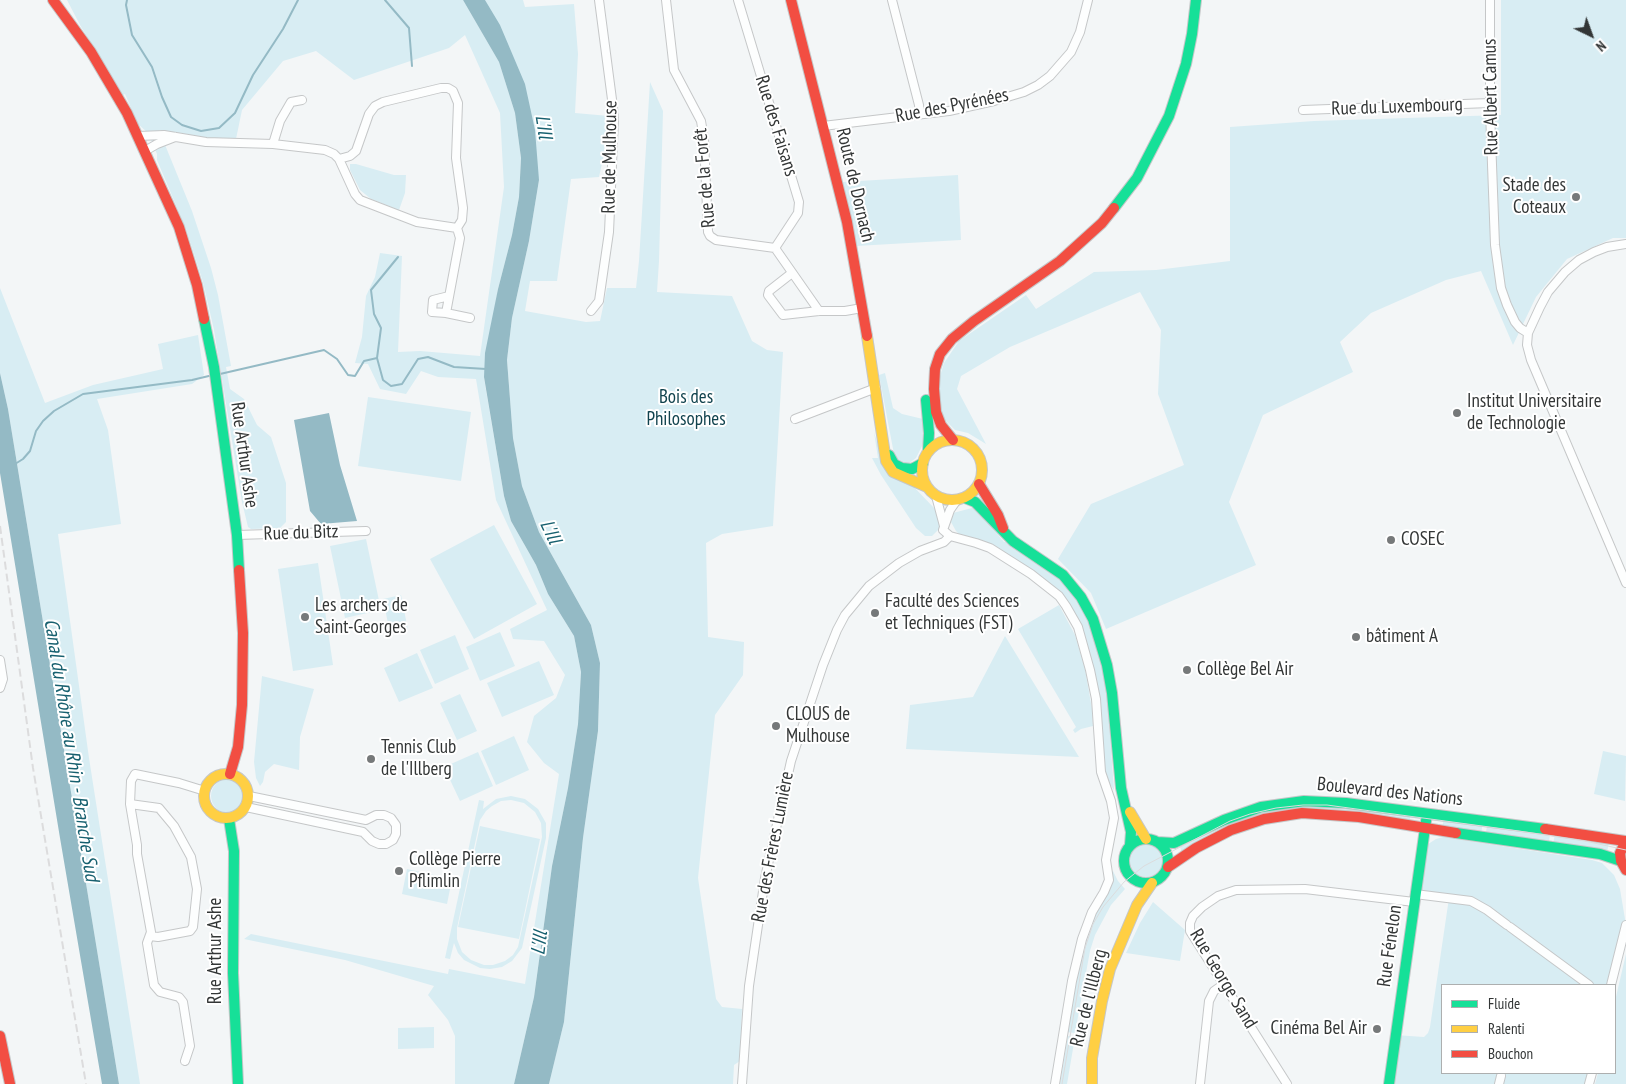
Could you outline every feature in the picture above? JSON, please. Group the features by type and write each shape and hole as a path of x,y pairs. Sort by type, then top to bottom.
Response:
{"main road":[{"name":"Rue Arthur Ashe","path":"53,0 91,52 138,136 179,227 197,285 214,367 237,535 243,633 242,705 238,747 230,774"},
{"name":"Route de Dornach","path":"792,0 847,222 884,438"},
{"path":"953,440 941,425 936,412 935,369 940,354 952,339 974,320 1060,261 1102,223 1137,178 1169,116 1178,91 1192,34 1196,0"},
{"path":"935,369 930,376 927,386 926,398 930,442 923,463 922,475 927,486 936,496 949,500 961,499 975,502 1013,541 1058,571 1081,597 1097,630 1110,680 1118,740 1120,778 1131,832 1130,846"},
{"path":"884,438 890,457 898,467 912,469 923,463"},
{"path":"884,438 886,460 889,468 901,476 927,486"},
{"path":"928,452 935,445 953,440 968,444 979,457 982,472 979,484 975,490 961,499"},
{"path":"979,484 998,515 1003,529"},
{"path":"230,774 241,779 249,796 246,807 239,815 229,819 221,818 211,813 206,805 205,791 207,785 215,777 230,774"},
{"name":"Boulevard des Nations","path":"1157,842 1174,843 1235,815 1260,807 1291,802 1328,802 1485,820 1626,841"},
{"path":"1125,804 1146,838"},
{"name":"Boulevard des Nations","path":"1168,867 1179,858 1220,835 1248,823 1275,816 1302,813 1333,814 1592,852 1620,861"},
{"name":"Rue Fénelon","path":"1389,1084 1428,814"},
{"name":"Rue Arthur Ashe","path":"229,819 234,851 233,973 238,1084"},
{"path":"1146,838 1157,842 1163,846 1167,853 1168,867 1162,877 1146,884 1134,880 1126,873 1124,865 1124,856 1130,846 1137,840 1146,838"},
{"path":"1626,841 1620,853 1620,861 1626,870"},
{"name":"Rue de l'Illberg","path":"1134,880 1137,905"},
{"name":"Rue de l'Illberg","path":"1087,1084 1091,1073 1102,1001 1110,969 1137,905 1152,883"},
{"path":"0,1036 10,1084"},
{"name":"Rue de l'Illberg","path":"1091,1073 1092,1084"}],"street":[{"name":"Rue de Mulhouse","path":"591,311 599,301 609,232 614,120 614,107 599,0"},
{"name":"Rue de la Forêt","path":"666,0 674,70 701,121 704,139 708,232 716,240 775,248"},
{"name":"Rue des Faisans","path":"738,0 799,202 798,213 775,248"},
{"path":"892,0 920,114"},
{"name":"Rue des Pyrénées","path":"823,126 949,111 1024,92 1050,76 1071,52 1080,32 1088,0"},
{"name":"Rue Albert Camus","path":"1490,0 1490,103 1494,229 1501,288 1515,322 1528,333"},
{"path":"339,159 350,156 356,151 369,114 376,106 383,102 441,88 448,88 453,91 458,103 456,158 463,208 462,220 458,228 460,238 446,313"},
{"path":"274,144 280,121 291,102 302,100"},
{"name":"Rue du Luxembourg","path":"1303,110 1490,103"},
{"path":"138,136 164,135 206,142 274,144 325,150 334,154 339,159 355,194 360,200 418,222 458,228"},
{"path":"145,151 175,137"},
{"path":"1626,244 1594,252 1579,260 1565,272 1548,292 1528,333 1527,346 1531,360 1626,583"},
{"path":"775,248 819,311"},
{"path":"792,273 769,290 768,295 783,315 862,308"},
{"path":"449,296 433,300 432,312 470,318"},
{"path":"795,419 875,384"},
{"path":"936,496 944,528 950,536 990,548 1038,579 1058,596 1071,615 1082,641 1096,699 1101,772 1114,818 1106,860 1109,880 1092,912 1082,939 1055,1084"},
{"path":"944,528 950,510 961,499"},
{"name":"Rue du Bitz","path":"237,535 366,531"},
{"name":"Rue des Frères Lumière","path":"742,1084 749,986 766,878 790,762 825,658 845,615 869,586 899,563 920,551 944,542 950,536"},
{"path":"0,660 2,684"},
{"path":"185,1061 190,1046 183,1002 179,997 160,992 154,985 147,943 151,932 130,804 131,781 136,774 179,783 205,791"},
{"path":"246,807 363,832 372,841 379,844 386,844 393,840 396,834 396,825 391,818 384,815 376,815 366,820 249,796"},
{"path":"130,804 159,808 174,826 190,858 197,889 193,927 190,932 158,937 150,936"},
{"name":"Rue George Sand","path":"1287,1084 1190,931 1190,923 1193,916 1218,896 1236,890 1304,888 1471,901 1487,910 1588,984"},
{"path":"1611,984 1626,925"},
{"path":"1200,1084 1209,1001 1214,991 1224,984"}],"green space":[{"path":"67,0 463,0 499,62 515,113 521,158 519,197 512,235 498,289 484,378 504,496 511,521 536,565 548,594 574,636 581,672 578,724 568,788 552,866 534,997 514,1084 455,1084 455,1036 448,1020 428,995 434,986 345,960 244,939 251,934 448,974 449,969 525,984 559,774 544,763 527,742 534,716 556,698 565,675 544,641 513,639 510,629 547,610 496,500 476,379 438,377 421,371 406,394 380,389 368,364 355,363 362,337 366,296 375,277 380,253 402,256 398,352 420,351 480,356 504,187 500,113 465,35 449,48 354,80 316,51 283,61 242,110 236,139 190,137 159,130 192,211 211,268 231,366 226,367 230,389 244,399 257,425 271,437 286,483 286,522 280,528 251,529 248,527 242,502 214,330 203,282 186,229 157,160 157,154 148,133 138,124 125,94 123,95"},
{"name":"Bois des Philosophes","path":"485,0 523,0 525,7 574,4 578,54 575,113 609,116 608,136 599,177 571,179 557,281 530,281 525,311 586,322 600,321 607,288 636,288 650,82 663,111 657,292 732,296 752,341 767,350 783,352 773,526 722,534 706,543 708,637 744,642 743,675 715,715 698,878 716,999 722,1007 742,1009 740,1061 734,1065 733,1084 549,1084 564,1022 583,838 598,731 600,663 591,625 539,532 522,486 513,438 507,360 512,318 529,241 539,180"},
{"path":"1501,0 1626,0 1626,238 1613,238 1567,259 1536,297 1513,345 1481,271 1446,280 1371,313 1340,342 1353,372 1263,415 1229,502 1256,565 1106,629 1091,593 1058,559 1091,504 1184,465 1158,394 1161,330 1140,292 1010,347 961,376 957,389 986,444 968,433 955,430 945,420 940,411 938,383 944,363 959,341 1026,295 1036,309 1094,272 1156,270 1230,261 1230,127 1314,121 1501,115"},
{"path":"350,164 394,175 406,175 405,193 399,210 371,199 360,190 350,170"},
{"path":"958,175 961,240 856,246 843,182"},
{"path":"0,288 45,403 93,385 163,369 158,344 198,335 204,375 192,384 97,399 108,430 121,524 58,534 89,758 140,1084 119,1084 8,409 0,373"},
{"path":"885,373 893,408 902,414 923,419 923,444 916,458 908,464 899,463 894,454 879,375"},
{"path":"368,397 471,412 461,481 358,466"},
{"path":"874,432 883,463 911,484 936,510 939,529 932,536 925,536 916,528 881,475 872,458 878,458"},
{"path":"972,508 980,513 1004,542 1041,564 1065,584 1086,614 1106,679 1114,790 1105,777 1099,699 1087,646 1058,591 1052,585 1026,567 961,536 956,531 951,522 953,513"},
{"path":"494,525 537,604 474,639 430,559"},
{"path":"366,539 381,610 345,618 330,546"},
{"name":"Les archers de Saint-Georges","path":"318,563 333,665 293,671 278,569"},
{"path":"401,595 408,630 390,633 383,599"},
{"path":"1059,605 1075,635 1085,669 1092,709 1093,726 1081,729 1075,733 1073,730 1076,727 1018,629"},
{"path":"500,632 515,666 480,681 466,647"},
{"path":"455,635 469,669 435,684 420,650"},
{"path":"1005,636 1079,757 906,749 910,705 973,697"},
{"path":"417,653 433,688 399,702 384,668"},
{"path":"539,661 554,695 502,717 487,683"},
{"path":"262,676 314,689 300,737 299,770 274,764 265,772 260,786 256,778 254,762"},
{"path":"460,694 477,731 457,740 440,703"},
{"path":"514,736 529,770 496,785 481,751"},
{"path":"1603,751 1626,756 1625,801 1594,794"},
{"path":"478,752 493,786 460,801 444,767"},
{"path":"228,779 235,780 240,784 244,789 244,803 240,808 235,812 228,813 221,812 216,808 212,803 211,796 212,789 216,784 221,780"},
{"path":"511,796 525,799 538,809 546,823 546,838 522,948 512,961 502,967 490,969 480,968 464,960 458,953 454,943 450,959 445,958 479,800 484,801 483,809 496,799","holes":["511,800 524,803 535,812 541,823 542,837 518,947 513,955 505,961 493,965 484,965 471,960 462,952 457,939 457,928 480,820 486,811 501,801"]},
{"path":"1302,803 1411,813 1409,824 1298,811 1182,853 1179,843 1245,813"},
{"path":"1444,818 1483,822 1481,834 1442,828"},
{"path":"480,826 540,839 519,939 458,927"},
{"path":"1487,826 1550,835 1549,841 1486,832"},
{"path":"1555,833 1609,842 1607,853 1553,845"},
{"path":"1443,837 1592,860 1602,863 1614,875 1620,889 1626,925 1611,984 1441,984 1441,1074 1591,1074 1589,1084 1389,1084 1395,1035 1424,1037 1430,1027 1449,898 1415,894 1422,848"},
{"path":"1146,843 1153,844 1158,848 1162,853 1162,867 1158,872 1153,876 1146,877 1139,876 1134,872 1130,867 1129,860 1130,853 1134,848 1139,844"},
{"path":"407,869 452,879 447,904 402,894"},
{"path":"1113,871 1125,889 1111,905 1095,935 1090,951 1075,1033 1066,1032 1082,948 1087,931 1099,905 1109,891 1111,872"},
{"path":"1153,902 1185,930 1180,961 1126,953 1140,923"},
{"path":"1626,954 1626,1084 1595,1084 1598,1074 1616,1074 1616,997"},
{"path":"434,1027 434,1048 398,1049 398,1028"},
{"path":"1068,1036 1075,1037 1067,1084 1060,1084"}],"water":[{"name":"L'Ill","path":"463,0 485,0 500,25 525,84 535,130 539,180 529,241 512,318 507,360 513,438 522,486 539,532 591,625 600,663 598,731 583,838 564,1022 549,1084 514,1084 534,997 552,866 568,788 578,724 581,672 574,636 548,594 536,565 511,521 504,496 484,377 485,353 498,289 512,235 519,197 521,158 515,113 499,62"},
{"path":"0,373 8,409 119,1084 102,1084 60,838 0,473"},
{"path":"329,413 340,465 357,521 321,524 310,511 294,420"}],"waterway":[{"path":"127,0 126,5 132,35 152,67 171,117 182,125 201,131 219,128 235,113 253,75 283,29 298,0"},
{"path":"385,0 409,28 412,66"},
{"path":"398,257 371,290 374,314 381,328 377,358 383,380 391,386 402,384 418,359 428,357 454,367 486,369"},
{"path":"220,374 324,350 337,359 348,375 355,376 364,361 377,358"},
{"path":"15,464 30,451 36,431 43,421 54,411 83,394 192,380 213,375"}],"tram line":[{"path":"1062,1084 1085,948 1093,924 1103,907 1124,882 1144,866 1230,821 1276,808 1327,805 1519,831 1585,841 1626,850"}],"railway":[{"path":"0,526 33,768 86,1084"}],"traffic: fast":[{"path":"1114,208 1137,178 1169,116 1186,64 1196,0"},
{"path":"204,319 214,367 237,535 239,570"},
{"path":"926,400 929,433 928,451"},
{"path":"889,455 894,464 902,468 912,469 923,463"},
{"path":"965,498 975,502 1013,541 1063,575 1081,597 1093,619 1107,665 1112,693 1121,788 1131,832 1130,845"},
{"path":"1157,842 1174,843 1224,820 1261,807 1304,801 1346,803 1545,829"},
{"path":"1389,1084 1427,814"},
{"path":"229,819 234,851 233,973 238,1084"},
{"path":"1456,833 1600,854 1621,861"},
{"path":"1150,839 1162,845 1167,852 1168,861 1167,870 1162,877 1155,882 1142,883 1134,880 1127,873 1124,857 1127,849 1134,842 1150,839"}],"traffic: slow":[{"path":"867,336 886,461 893,472 927,487"},
{"path":"946,440 958,440 969,445 977,453 982,464 982,470 980,482 969,495 958,500 946,500 935,495 927,487 922,476 922,464 927,453 935,445 946,440"},
{"path":"230,774 242,780 247,787 248,796 247,805 242,812 235,817 222,818 214,815 207,808 204,792 207,784 214,777 230,774"},
{"path":"1130,812 1146,839"},
{"path":"1092,1084 1092,1058 1110,969 1137,905 1152,883"}],"traffic: jam":[{"path":"53,0 91,52 127,113 179,227 197,285 204,319"},
{"path":"791,0 847,222 867,336"},
{"path":"953,440 941,425 936,412 935,369 940,354 952,339 974,321 1060,261 1102,223 1114,208"},
{"path":"979,484 998,515 1003,528"},
{"path":"230,774 238,747 242,705 243,633 239,570"},
{"path":"1168,867 1196,848 1231,830 1264,819 1302,813 1359,817 1456,833"},
{"path":"1545,829 1625,841"},
{"path":"1626,841 1620,853 1621,861 1626,870"},
{"path":"0,1036 10,1084"}],"place":[{"name":"Stade des Coteaux","path":"1576,197"},
{"name":"Institut Universitaire de Technologie","path":"1457,413"},
{"name":"COSEC","path":"1391,540"},
{"name":"Faculté des Sciences et Techniques (FST)","path":"875,613"},
{"name":"Les archers de Saint-Georges","path":"305,617"},
{"name":"bâtiment A","path":"1356,637"},
{"name":"Collège Bel Air","path":"1187,670"},
{"name":"CLOUS de Mulhouse","path":"776,726"},
{"name":"Tennis Club de l'Illberg","path":"371,759"},
{"name":"Collège Pierre Pflimlin","path":"399,871"},
{"name":"Cinéma Bel Air","path":"1377,1029"}],"water label":[{"name":"Canal du Rhône au Rhin - Branche Sud","path":"71,750"}]}
